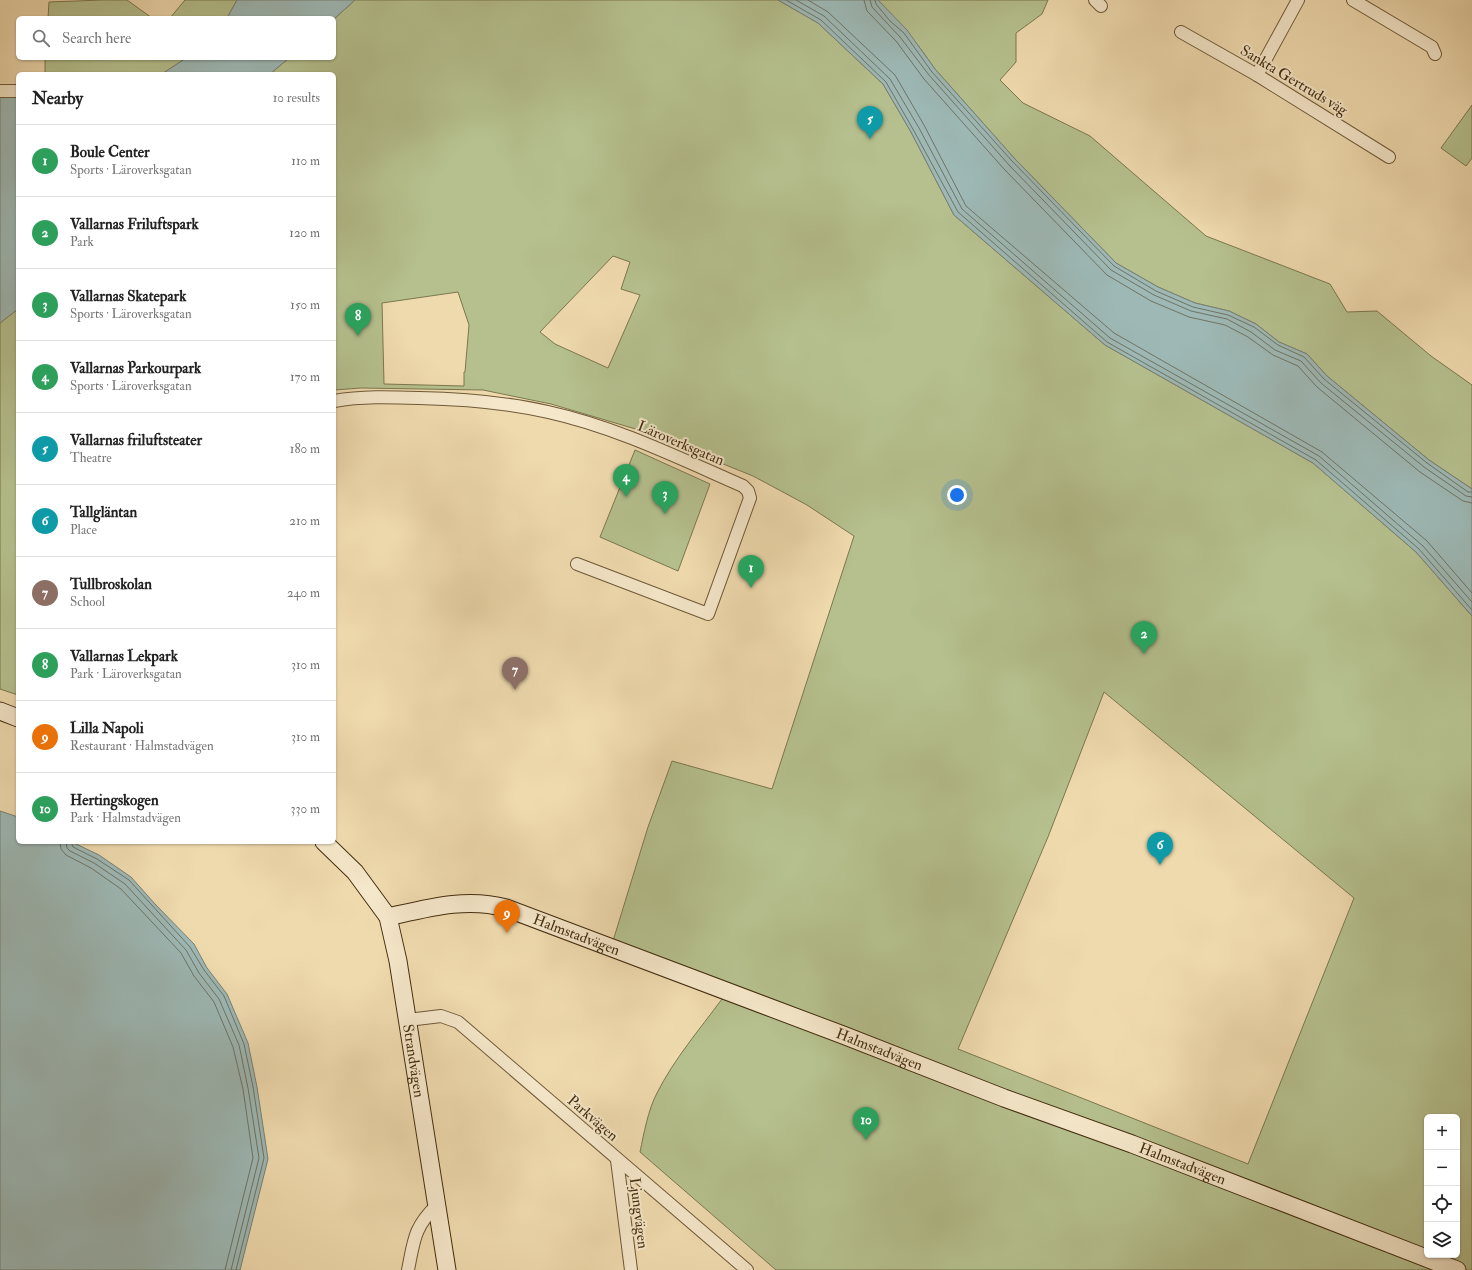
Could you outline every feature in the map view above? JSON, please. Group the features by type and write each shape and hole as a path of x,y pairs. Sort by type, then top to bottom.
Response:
{"main road":[{"path":"0,711 16,717"},
{"path":"326,844 355,872 388,917"},
{"name":"Halmstadvägen","path":"388,917 450,904 478,902 506,908 829,1029 1004,1098 1132,1144 1457,1270"},
{"name":"Strandvägen","path":"388,917 398,961 408,1020 447,1270"}],"street":[{"path":"1257,75 1298,0"},
{"path":"1352,0 1432,47 1434,54"},
{"name":"Sankta Gertruds väg","path":"1180,32 1257,75 1390,157"},
{"path":"0,91 16,91"},
{"name":"Läroverksgatan","path":"336,401 369,397 461,399 550,412 607,429 662,450 743,486 748,491 750,498 708,614 577,564"},
{"name":"Parkvägen","path":"408,1020 441,1016 458,1022 747,1270"},
{"name":"Ljungvägen","path":"617,1160 630,1270"},
{"path":"408,1270 416,1230 425,1217 437,1205"}],"green space":[{"path":"127,0 149,16 48,16 49,2"},
{"path":"185,0 237,0 228,16 172,16"},
{"path":"355,0 778,0 818,23 883,84 911,132 954,215 1105,345 1313,463 1416,552 1472,616 1472,1270 776,1270 640,1152 649,1114 657,1093 679,1056 722,999 609,954 648,827 672,761 772,789 854,536 807,505 753,476 639,430 551,404 483,390 361,388 336,390 336,72 272,72 287,60 336,60 336,17","holes":["613,256 630,262 621,289 640,295 608,368 555,344 540,332","458,292 469,325 464,386 384,384 382,303","1104,692 1354,898 1248,1164 958,1049 1048,837"]},
{"path":"878,0 1048,0 1042,14 1016,33 1016,62 1000,80 1023,103 1090,136 1206,236 1330,284 1347,312 1377,311 1431,356 1472,385 1472,489 1429,460 1327,376 1307,354 1279,342 1256,324 1229,311 1195,303 1158,287 1116,263 1015,159 935,69 920,48"},
{"path":"45,60 183,60 165,72 45,72"},
{"path":"1472,105 1472,158 1466,166 1441,148"},
{"path":"16,311 16,694 0,689 0,323"},
{"path":"635,450 710,484 678,571 600,537"}],"water":[{"path":"237,0 355,0 336,17 228,16"},
{"path":"778,0 878,0 907,30 935,69 1015,159 1116,263 1158,287 1195,303 1229,311 1256,324 1279,342 1307,354 1327,376 1429,460 1472,489 1472,616 1416,552 1313,463 1105,345 954,215 911,132 883,84 818,23"},
{"path":"183,60 287,60 272,72 165,72"},
{"path":"0,96 16,96 16,311 0,323"},
{"path":"0,811 16,816 16,844 76,844 99,855 131,877 194,944 207,968 227,994 248,1043 257,1087 268,1159 240,1270 0,1270"}],"place":[{"name":"Vallarnas friluftsteater","path":"870,139"},
{"name":"Vallarnas Lekpark","path":"358,336"},
{"name":"Vallarnas Parkourpark","path":"626,497"},
{"name":"Vallarnas Skatepark","path":"665,514"},
{"name":"Boule Center","path":"751,588"},
{"name":"Vallarnas Friluftspark","path":"1144,654"},
{"name":"Tullbroskolan","path":"515,690"},
{"name":"Tallgläntan","path":"1160,865"},
{"name":"Lilla Napoli","path":"507,933"},
{"name":"Hertingskogen","path":"866,1140"}]}
